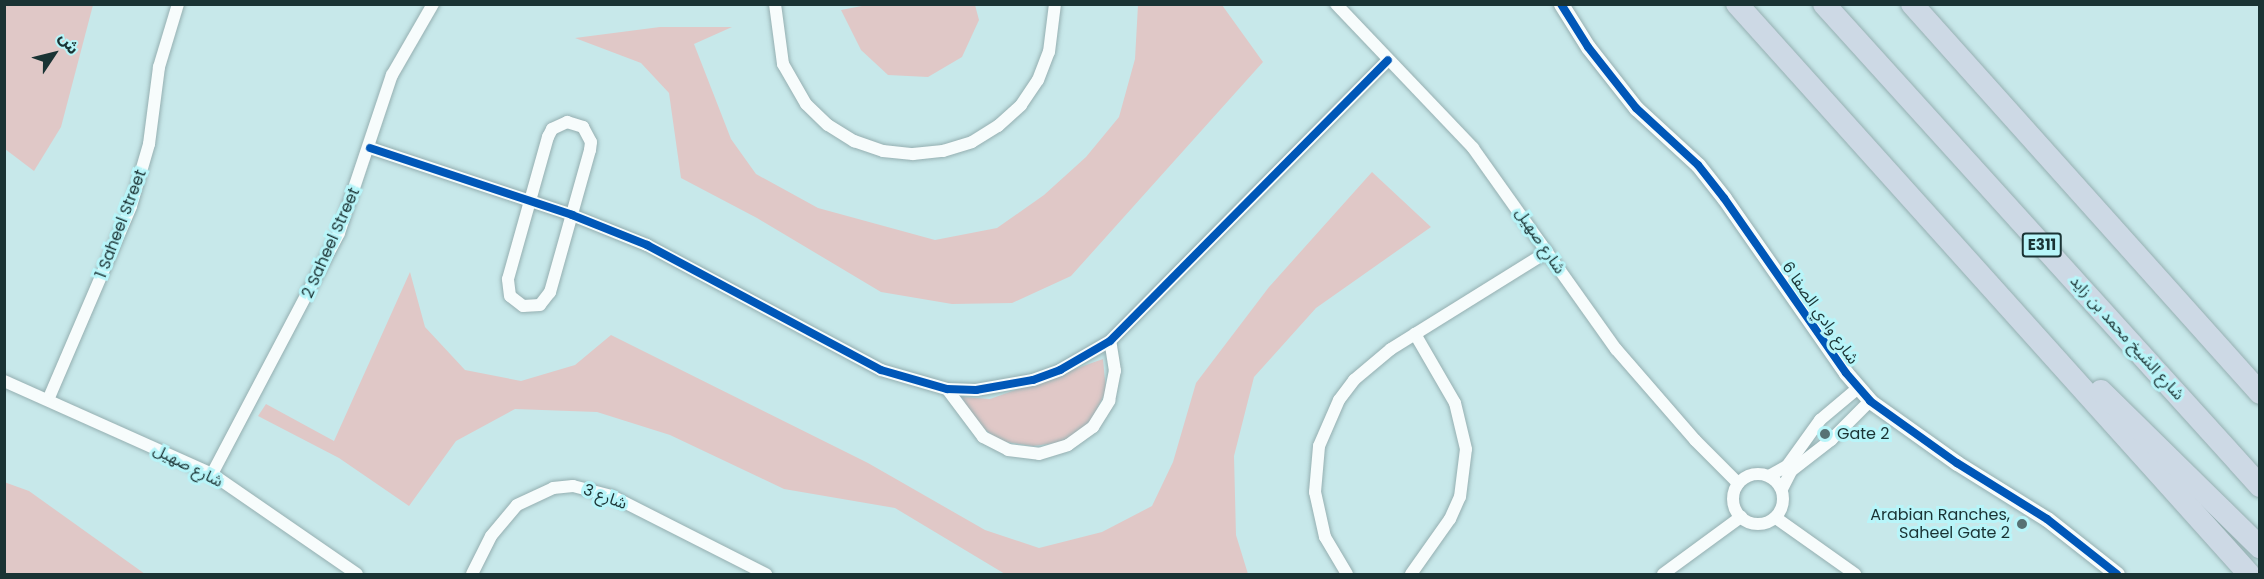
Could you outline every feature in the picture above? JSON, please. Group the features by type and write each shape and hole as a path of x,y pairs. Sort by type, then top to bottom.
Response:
{"highway":[{"path":"1737,4 2007,301 2143,460 2250,574"},
{"name":"شارع الشيخ محمد بن زايد","path":"1824,4 2259,486"},
{"path":"1912,4 2259,393"},
{"path":"2007,301 2259,547"}],"street":[{"name":"1 Saheel Street","path":"48,400 131,206 149,144 159,66 178,4"},
{"name":"2 Saheel Street","path":"212,474 323,268 354,197 392,75 433,4"},
{"path":"775,4 783,64 806,104 828,125 854,141 883,151 913,154 943,151 972,142 999,126 1021,105 1038,80 1049,52 1055,4"},
{"name":"شارع صهيل","path":"1336,4 1473,148 1641,380 1738,483"},
{"name":"شارع وادي الصفا 6","path":"1561,4 1588,47 1636,108 1698,165 1724,198 1858,388 1870,401 1957,463 2047,519 2117,574"},
{"path":"370,148 572,215 686,264 881,370 947,389 976,390 1033,380 1060,370 1110,341 1389,60"},
{"path":"567,122 583,127 591,142 550,292 540,305 523,306 515,303 507,288 529,202 552,129 567,122"},
{"path":"1347,574 1325,537 1318,515 1315,469 1319,446 1339,400 1353,380 1415,334 1547,252"},
{"path":"1411,574 1450,519 1460,497 1466,449 1455,403 1415,334"},
{"path":"947,389 983,437 1008,450 1039,454 1068,446 1093,427 1103,410 1115,371 1110,341"},
{"name":"شارع صهيل","path":"4,381 212,474 357,574"},
{"path":"1858,388 1820,420 1801,456 1787,476 1782,489 1784,504 1776,518 1762,524 1741,517 1733,504 1738,483 1752,474 1769,476 1787,466 1801,456 1853,417 1870,401"},
{"path":"1840,403 1853,417"},
{"path":"1769,476 1782,489"},
{"name":"3 شارع","path":"472,574 491,536 517,505 534,494 573,486 612,496 766,574"},
{"path":"1663,574 1741,517"},
{"path":"1776,518 1855,574"}],"shaded area":[{"path":"4,5 93,5 61,127 34,171 5,149"},
{"path":"867,5 975,5 979,20 962,57 928,77 888,75 861,50 841,10"},
{"path":"1138,5 1222,5 1263,62 1071,276 1012,303 952,304 881,292 757,218 681,178 669,93 641,63 575,38 660,27 732,27 694,44 731,139 756,174 818,208 935,240 997,228 1044,195 1086,157 1119,117 1135,59"},
{"path":"1372,172 1431,227 1316,308 1254,377 1234,456 1236,535 1248,574 1005,574 895,508 784,489 670,435 597,412 515,409 456,441 409,506 339,458 258,416 266,404 334,441 410,272 425,327 465,370 521,381 575,365 611,335 868,463 985,530 1039,548 1102,532 1152,506 1173,462 1196,383 1269,287"},
{"path":"1103,359 1106,391 1091,421 1064,442 1033,446 999,441 973,419 962,397 990,399"},
{"path":"4,482 29,491 145,574 5,574"}],"cycle path":[{"path":"1561,4 1588,47 1636,108 1698,165 1724,198 1846,373 1870,401 1957,463 2047,519 2117,574"},
{"path":"370,148 572,215 647,245 881,370 947,389 976,390 1033,380 1060,370 1110,341 1388,60"}],"place":[{"name":"Gate 2","path":"1825,434"},
{"name":"Arabian Ranches, Saheel Gate 2","path":"2022,524"}]}
